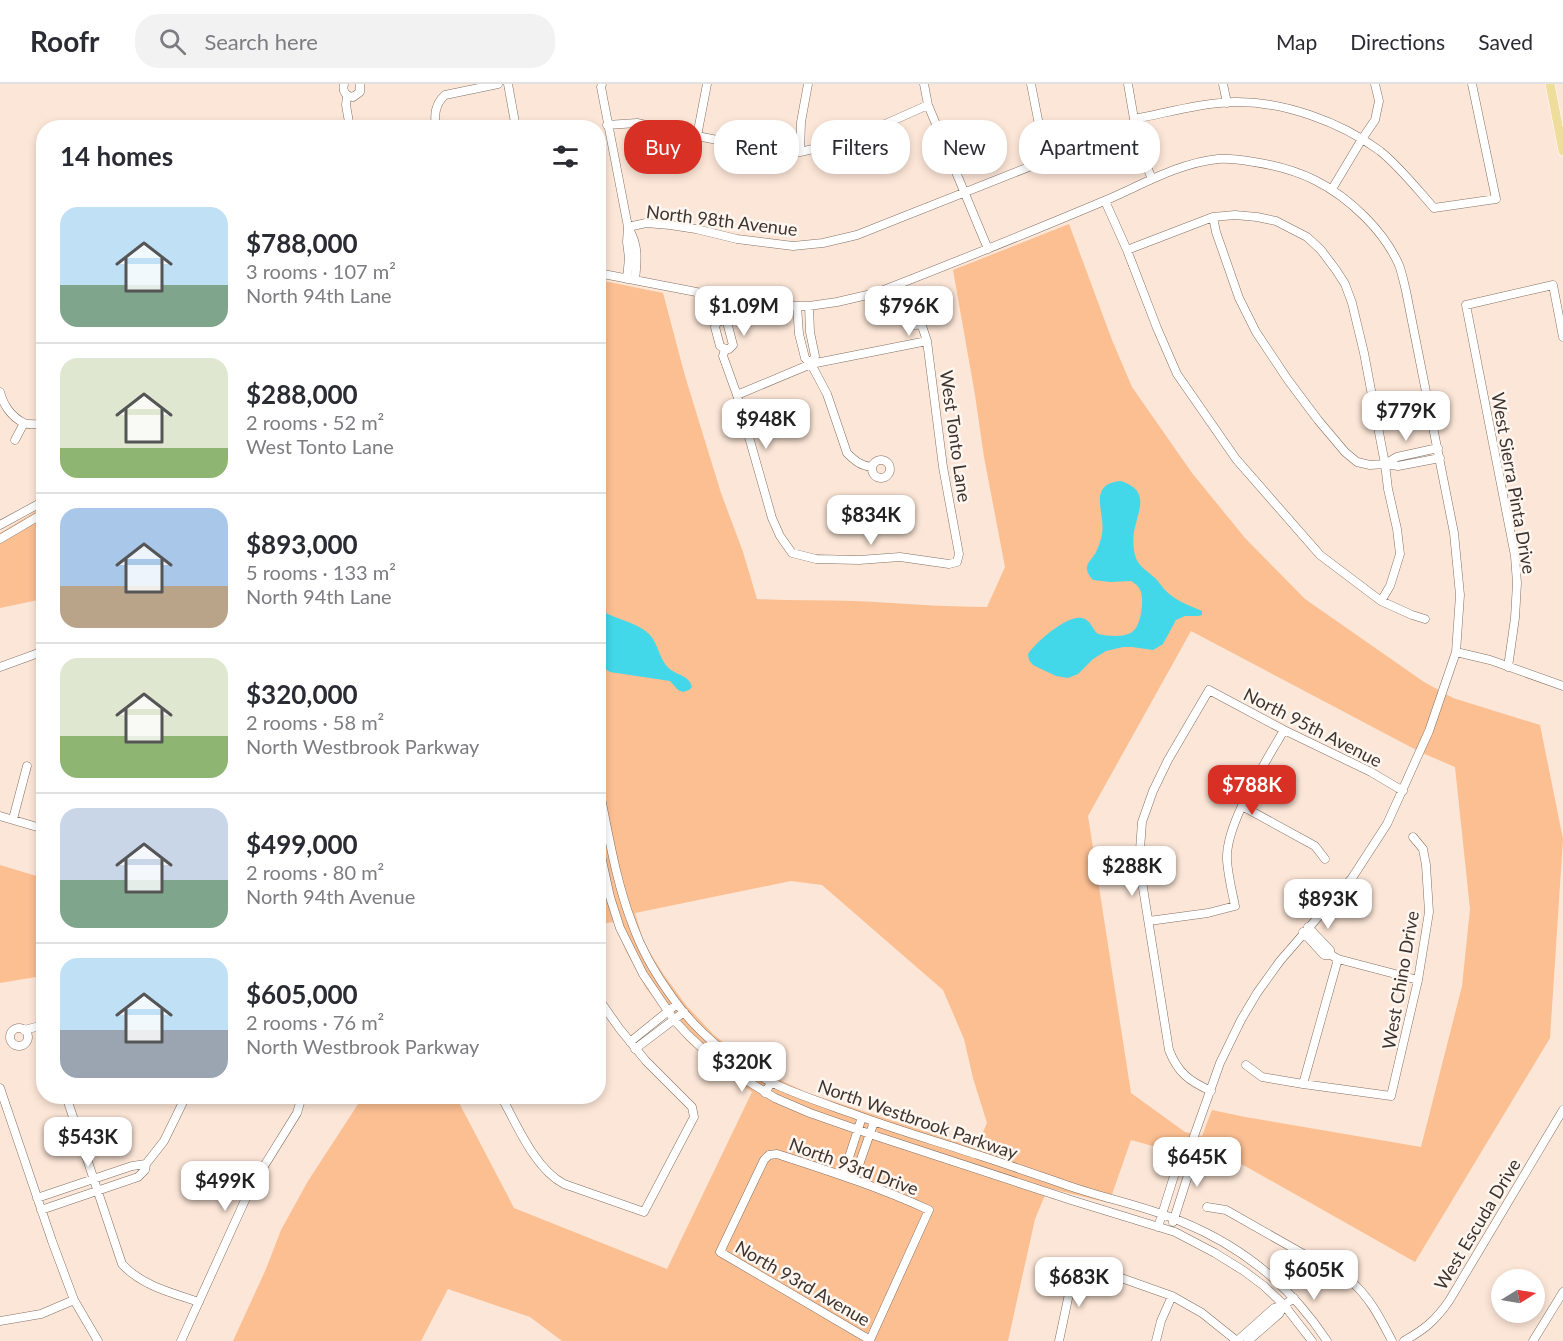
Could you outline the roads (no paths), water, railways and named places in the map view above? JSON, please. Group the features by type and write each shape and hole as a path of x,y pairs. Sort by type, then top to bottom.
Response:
{"main road":[{"path":"1550,84 1558,103 1563,151"}],"street":[{"path":"344,84 343,91 347,96 353,97 358,95 362,89 360,84"},
{"path":"436,120 435,112 439,100 446,95 498,84"},
{"path":"508,84 515,120"},
{"path":"602,84 607,125 628,227 635,240 637,264 631,280"},
{"path":"700,120 707,84"},
{"path":"800,152 801,122 808,84"},
{"path":"924,84 928,105 988,249"},
{"name":"North 98th Avenue","path":"628,227 646,223 670,225 738,239 793,246 823,243 857,235 1049,159 1041,135 1031,84"},
{"path":"1128,84 1142,155 1152,179"},
{"path":"1223,84 1227,103"},
{"path":"1332,189 1375,120 1378,101 1375,84"},
{"path":"1134,119 1196,106 1227,103 1263,105 1295,111 1330,122 1362,139 1390,160 1434,208 1496,199 1472,84"},
{"path":"347,96 349,120"},
{"path":"702,137 768,150 800,152 830,145 874,129 928,105"},
{"path":"607,125 624,124"},
{"path":"606,275 748,302 797,306 837,302 876,293 1106,201 1152,179 1188,166 1218,159 1239,159 1283,167 1308,176 1332,189 1352,204 1387,243 1399,266 1408,300 1454,532 1460,595 1456,652 1429,732 1387,824 1353,878 1280,961 1246,1011 1220,1064 1193,1139 1179,1160 1158,1227"},
{"path":"1106,201 1177,374 1236,459 1320,555 1381,601 1425,619"},
{"path":"1127,250 1212,217 1235,215 1276,221 1307,237 1322,250 1345,284 1352,303 1364,353 1397,529 1400,554 1390,586 1381,601"},
{"path":"1212,217 1215,232 1239,298 1256,332 1287,380 1345,452 1357,462 1370,465 1398,466 1440,458"},
{"name":"West Sierra Pinta Drive","path":"1508,667 1515,618 1517,583 1515,556 1466,305 1553,285 1563,337"},
{"path":"797,306 805,358 811,364 827,394 847,453 864,466 872,466"},
{"path":"809,306 810,333 815,356 811,364"},
{"name":"West Tonto Lane","path":"737,395 772,518 780,536 792,553 816,560 900,557 950,564 957,562 959,554 943,467 927,341 921,323"},
{"path":"725,349 723,356 737,395 811,364 927,341"},
{"path":"0,392 6,407 14,416 24,423 36,424"},
{"path":"15,440 24,423"},
{"path":"1385,464 1396,457 1438,448"},
{"path":"0,525 36,505"},
{"path":"0,539 36,518"},
{"path":"1456,652 1490,660 1563,686"},
{"path":"0,667 36,654"},
{"name":"North 95th Avenue","path":"1149,921 1139,863 1142,822 1153,791 1168,760 1209,690 1284,730 1371,772 1403,791"},
{"path":"1211,1091 1187,1078 1178,1069 1168,1050 1149,921 1208,913 1235,906 1227,859 1229,840 1242,806 1284,730"},
{"path":"13,819 27,766"},
{"path":"1242,806 1315,846 1325,859"},
{"path":"0,816 36,826"},
{"name":"North Westbrook Parkway","path":"606,820 632,924 653,968 684,1012 714,1043 740,1062 771,1082 862,1118 1162,1214 1200,1230 1251,1260 1272,1276 1314,1321 1327,1341"},
{"name":"West Chino Drive","path":"1304,1084 1391,1096 1419,981 1429,912 1423,849 1413,837"},
{"path":"606,852 613,851"},
{"name":"North Westbrook Parkway","path":"606,877 620,928 643,974 674,1020 706,1052 733,1072 765,1093 810,1113 1195,1241 1264,1286 1284,1305 1312,1341"},
{"path":"620,928 632,924"},
{"path":"1306,930 1333,955 1419,981"},
{"path":"1246,1065 1262,1077 1304,1084 1333,955"},
{"path":"633,1045 677,1004"},
{"path":"506,1104 536,1158 553,1178 644,1212 694,1118 692,1107 633,1045 606,1009"},
{"path":"633,1045 684,1012"},
{"path":"24,1030 36,1028"},
{"path":"765,1093 778,1071"},
{"path":"0,1088 74,1300 98,1341"},
{"path":"69,1104 122,1264 130,1273 151,1285 199,1302"},
{"path":"41,1210 138,1176 145,1170 146,1164 164,1141 182,1104"},
{"path":"181,1341 251,1187 297,1113 300,1104"},
{"name":"West Escuda Drive","path":"1404,1341 1424,1330 1449,1301 1563,1110"},
{"path":"843,1176 862,1118"},
{"path":"854,1179 874,1122"},
{"path":"1170,1231 1191,1166 1193,1139"},
{"name":"North 93rd Drive","path":"720,1252 764,1160 769,1155 777,1154 854,1179 928,1210 870,1340"},
{"path":"37,1198 132,1166 146,1164"},
{"path":"1206,1207 1226,1210 1351,1281 1373,1305 1392,1341"},
{"name":"North 93rd Avenue","path":"720,1252 870,1340"},
{"path":"1059,1341 1073,1275 1079,1266 1096,1269 1172,1296 1202,1313 1238,1341 1274,1308 1294,1298"},
{"path":"1533,1341 1563,1292"},
{"path":"1156,1341 1172,1296"},
{"path":"0,1321 41,1314 74,1300"},
{"path":"1248,1341 1279,1314 1284,1305"}],"water":[{"path":"1121,481 1136,490 1139,496 1140,509 1133,541 1138,563 1169,594 1202,611 1202,615 1185,616 1176,620 1163,644 1153,650 1123,647 1106,651 1093,659 1078,674 1068,678 1056,676 1033,665 1028,654 1060,625 1076,618 1082,618 1098,634 1120,636 1132,632 1140,620 1142,596 1137,585 1131,581 1093,580 1087,571 1102,534 1101,494 1110,483"},
{"path":"606,613 637,626 649,634 667,666 686,678 692,687 683,692 670,681 606,669"}]}
